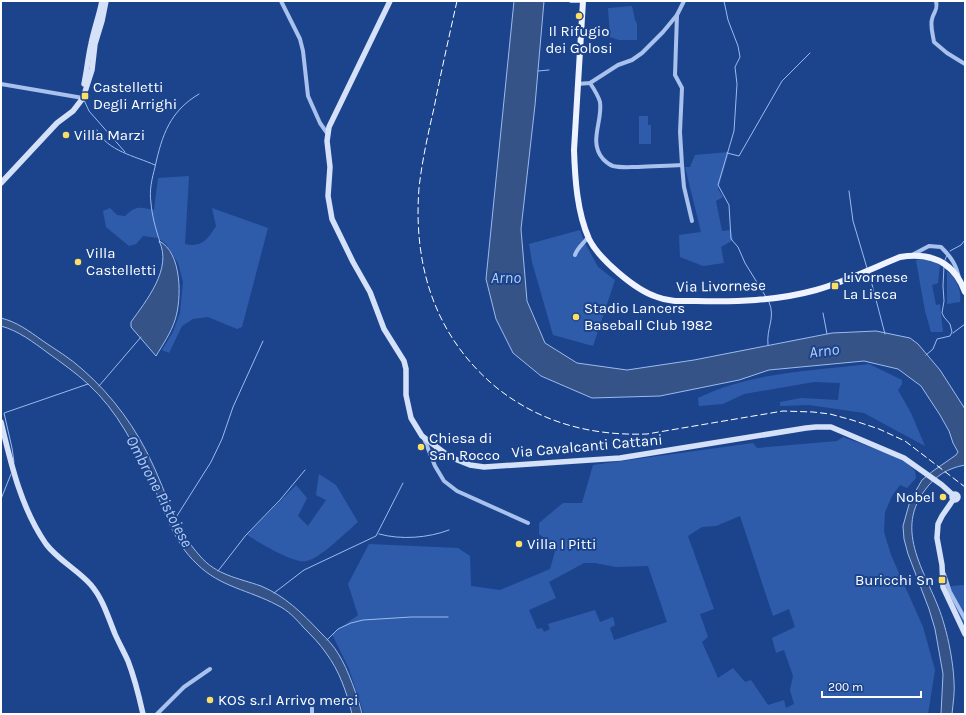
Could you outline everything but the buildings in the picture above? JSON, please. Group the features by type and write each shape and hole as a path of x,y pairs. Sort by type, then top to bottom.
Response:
{"main road":[{"name":"Via Livornese","path":"583,1 574,150 575,174 582,215 588,237 593,246 608,264 632,283 647,293 662,299 688,301 743,301 808,292 900,257 912,255 923,256 940,261 949,267 960,280 965,292"}],"street":[{"path":"82,98 90,44 98,20 102,1"},
{"path":"1,183 57,123 78,105 92,70 95,44 106,1"},
{"path":"281,1 300,39 303,51 308,96 320,123 327,133"},
{"name":"Via Cavalcanti Cattani","path":"390,1 334,115 327,133 330,167 329,203 332,219 370,292 384,329 404,361 406,369 406,396 408,407 411,418 422,436 450,457 470,465 484,467 620,458 806,428 831,427 904,458 942,485 953,497 942,516 937,532 942,565"},
{"path":"571,1 583,1"},
{"path":"577,84 590,83 618,65 632,60 642,53 663,32 677,15 684,1"},
{"path":"936,1 937,8 931,24 934,42 947,53 965,64"},
{"path":"677,15 674,75 682,88 680,132 682,165 684,187 692,221"},
{"path":"590,83 600,102 596,141 597,149 607,162 613,166 624,167 682,165"},
{"path":"1,84 82,98"},
{"path":"576,255 578,249 583,245 588,237"},
{"path":"583,245 593,246"},
{"path":"912,255 929,246 941,247 951,257 957,266 960,280"},
{"path":"1,422 10,460 19,488 31,516 46,544 56,555 84,578 98,593 136,683 143,714"},
{"path":"422,436 435,466 444,481 457,491 528,523"},
{"path":"942,565 950,592 965,619"},
{"path":"942,565 943,587 965,634"},
{"path":"157,714 184,687 210,669"},
{"path":"312,708 312,714"}],"shaded area":[{"path":"632,6 637,24 637,40 619,40 610,37 608,8"},
{"path":"639,116 648,116 648,125 651,125 651,144 639,144"},
{"path":"729,152 718,189 723,197 716,201 722,231 731,230 733,240 721,247 724,263 703,266 680,257 679,235 701,232 685,167 690,167 695,155"},
{"path":"189,176 185,244 196,245 204,241 210,235 216,226 212,208 268,228 242,327 237,329 208,317 193,319 182,326 169,353 162,350 173,332 180,313 183,282 178,263 166,244 158,238 143,236 136,244 129,246 106,227 103,211 110,208 117,215 125,216 135,208 154,210 158,178"},
{"path":"580,230 584,241 598,267 615,280 593,346 553,335 532,262 529,244"},
{"path":"916,260 929,260 940,265 938,283 932,285 936,305 940,304 943,332 931,332 925,311"},
{"path":"947,271 958,285 960,302 947,304"},
{"path":"869,364 902,380 902,384 898,390 911,413 925,446 864,413 809,405 780,406 780,402 801,398 838,400 840,383 814,382 744,394 723,404 699,406 698,398 718,389 739,383 782,374"},
{"path":"843,437 903,459 915,471 916,478 907,488 900,485 892,496 885,512 884,532 891,555 923,627 935,670 928,714 364,714 349,669 332,634 358,615 348,584 369,544 458,548 470,556 471,586 500,590 550,569 556,548 539,534 539,523 563,503 582,503 593,465 753,443 757,448 837,441","holes":["740,516 773,616 789,609 795,627 772,638 776,653 784,650 793,676 790,690 794,704 786,708 784,700 768,705 751,680 745,682 733,668 718,678 702,642 708,637 700,614 714,609 688,536 702,527 716,526","584,563 595,563 616,567 648,566 667,622 614,640 610,628 615,625 613,617 600,622 595,610 548,624 550,629 544,632 542,628 537,629 529,610 556,598 549,582"]},
{"path":"319,474 336,485 358,522 333,544 312,559 301,561 276,552 247,535 296,485 307,498 298,516 308,526 326,500 316,495"},
{"path":"965,585 965,631 953,605 951,586"}],"water":[{"name":"Arno","path":"514,1 544,1 535,105 521,229 527,301 545,343 577,363 627,370 694,360 832,333 876,331 910,338 918,344 940,370 965,409 965,465 942,473 929,485 916,507 912,524 913,540 917,557 938,607 949,644 953,666 954,685 952,714 941,714 943,674 935,629 904,539 903,526 910,501 922,480 958,452 949,431 921,386 898,369 864,361 769,370 739,380 660,396 592,398 541,376 513,353 496,319 486,279"},
{"path":"159,241 167,247 176,265 179,300 173,325 156,356 131,327 131,322 156,284 160,273 163,262"},
{"name":"Ombrone Pistoiese","path":"1,318 23,327 68,358 104,390 123,413 147,452 173,513 192,546 213,568 220,572 270,590 307,618 330,643 342,660 346,667 362,714 352,714 342,682 331,660 319,643 292,615 281,607 215,578 197,564 182,546 170,526 139,456 125,430 108,406 88,384 64,364 26,337 1,326"}],"waterway":[{"path":"724,1 728,20 738,46 740,57 735,67 737,84 734,131 718,185 729,205 731,239 738,247 745,263 766,297"},
{"path":"727,153 739,156 782,81 810,53"},
{"path":"538,71 549,70"},
{"path":"160,242 153,218 150,198 151,185 158,155 164,134 174,116 181,108 199,94"},
{"path":"84,100 89,111 125,152"},
{"path":"97,130 107,143 114,148 130,156 155,165"},
{"path":"849,191 853,221 867,268"},
{"path":"950,251 961,245 965,240"},
{"path":"945,260 947,255"},
{"path":"926,355 933,349 937,339 950,336 952,332 950,324 942,313 944,301 944,266"},
{"path":"869,273 885,334"},
{"path":"768,345 768,333 772,313 769,302"},
{"path":"823,313 827,334"},
{"path":"953,333 965,324"},
{"path":"99,386 141,337"},
{"name":"Ombrone Pistoiese","path":"175,519 211,462 222,439 233,407 263,341"},
{"path":"14,462 4,413 88,384"},
{"path":"218,571 246,535 280,500 305,470"},
{"path":"1,499 11,474"},
{"path":"274,593 304,570 376,536 403,483"},
{"path":"379,534 396,537 414,537 432,535 449,530"},
{"path":"327,640 338,629 351,623 363,620 411,617 448,617"}],"railway":[{"path":"457,1 423,158 419,188 418,217 420,245 432,298 443,323 458,346 476,368 497,388 531,410 568,425 607,433 647,434 783,411 830,414 879,429 905,441 965,487"}],"place":[{"name":"Il Rifugio dei Golosi","path":"579,16"},
{"name":"Castelletti Degli Arrighi","path":"85,96"},
{"name":"Villa Marzi","path":"66,135"},
{"name":"Villa Castelletti","path":"78,262"},
{"name":"Livornese La Lisca","path":"835,286"},
{"name":"Stadio Lancers Baseball Club 1982","path":"576,317"},
{"name":"Chiesa di San Rocco","path":"421,447"},
{"name":"Nobel","path":"943,497"},
{"name":"Villa I Pitti","path":"519,544"},
{"name":"Buricchi Sn","path":"942,580"},
{"name":"KOS s.r.l Arrivo merci","path":"210,700"}]}
